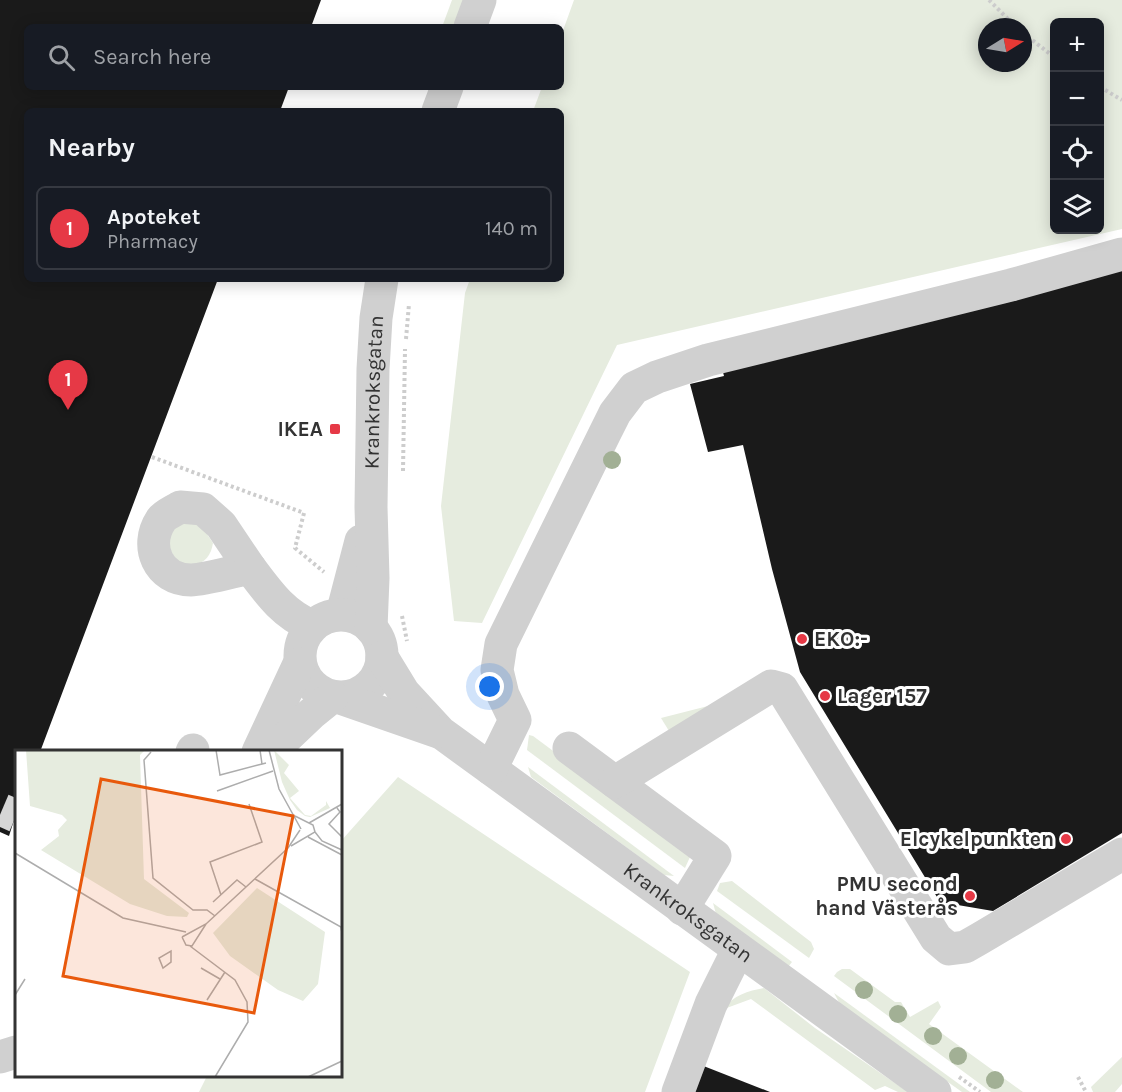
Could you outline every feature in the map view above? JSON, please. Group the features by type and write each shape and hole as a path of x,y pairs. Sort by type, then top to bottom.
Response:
{"street":[{"path":"471,24 480,0"},
{"path":"439,108 446,90"},
{"path":"491,769 515,720 503,695 497,670 501,644 604,433 615,413 634,388 657,376 708,360 1011,285 1122,254"},
{"name":"Krankroksgatan","path":"382,282 376,318 373,369 371,507 376,642 404,693 440,732 934,1092"},
{"name":"Krankroksgatan","path":"342,614 371,507"},
{"path":"250,567 275,601 296,619 312,626"},
{"path":"259,750 299,664 301,644 312,626 325,617 342,614 358,618 376,642 379,673 370,686 356,695 336,698 311,714 273,750"},
{"path":"299,664 305,679 316,691 336,698"},
{"path":"615,782 771,686 782,689 936,938 949,949 965,947 1122,854"},
{"name":"Krankroksgatan","path":"336,698 440,732"},
{"path":"569,748 715,856 682,909"},
{"path":"678,1092 711,1004 738,950"},
{"path":"0,1057 15,1052"}],"path":[{"path":"988,0 1007,18"},
{"path":"1032,40 1050,54"},
{"path":"1104,89 1122,100"},
{"path":"152,457 304,513 296,548 325,573 352,576"},
{"path":"1078,1077 1086,1092"}],"shaded area":[{"path":"452,0 464,0 455,24 443,24"},
{"path":"574,0 1122,0 1122,229 1104,233 1104,18 1050,18 1050,234 1100,234 617,345 482,623 454,621 441,506 465,293 469,282 564,282 564,108 534,108 541,90 564,90 564,28"},
{"path":"197,519 213,543 211,552 201,563 193,566 177,562 166,542 170,528"},
{"path":"708,706 669,731 661,718"},
{"path":"529,735 684,848 690,857 685,868 527,750"},
{"path":"528,767 674,876 664,875 531,777"},
{"path":"398,777 690,972 645,1092 199,1092 206,1077 342,1077 342,840"},
{"path":"732,881 811,942 814,949 809,958 717,891 720,883"},
{"path":"713,903 792,962 788,967 716,914"},
{"path":"842,969 850,969 895,1002 901,1002 910,1017 938,1001 941,1007 929,1024 1023,1092 991,1092 834,976"},
{"path":"764,988 815,1028 908,1092 898,1092 885,1086 875,1090 751,999 724,1009 741,994"},
{"path":"834,993 970,1092 962,1092 841,1006"},
{"path":"1122,1057 1122,1084 1115,1092 1093,1092 1091,1087"}],"building":[{"path":"0,0 321,0 312,24 24,24 24,90 288,90 281,108 24,108 24,282 217,282 41,750 15,750 15,817 9,836 0,832"},
{"path":"1122,270 1122,833 993,911 940,902 800,672 772,569 743,445 708,452 690,384 724,376 721,365"},
{"path":"701,1065 770,1092 691,1092"}],"tunnel":[{"path":"2,810 15,816"}],"place":[{"name":"Apoteket","path":"68,410"},
{"name":"IKEA","path":"335,429"},
{"name":"EKO:-","path":"802,639"},
{"name":"Lager 157","path":"825,696"},
{"name":"Elcykelpunkten","path":"1066,839"},
{"name":"PMU second hand Västerås","path":"970,896"}]}
